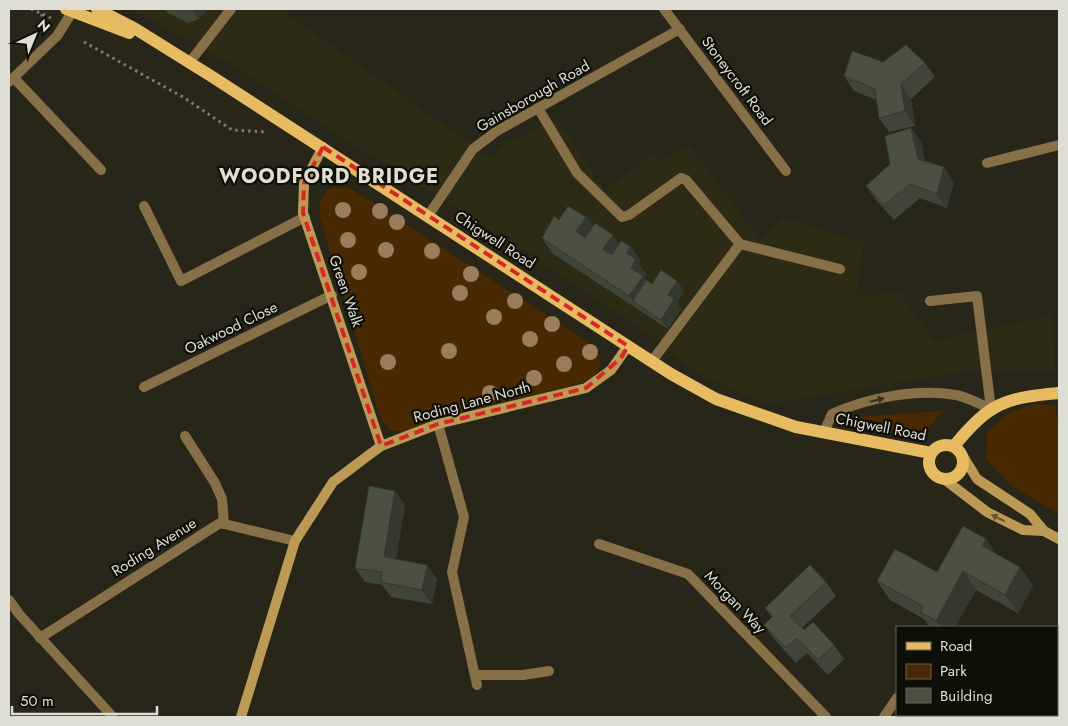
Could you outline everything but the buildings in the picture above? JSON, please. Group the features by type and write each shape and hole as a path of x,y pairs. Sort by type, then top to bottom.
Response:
{"main road":[{"name":"Chigwell Road","path":"98,9 162,46 323,147 652,362 716,399 796,427 931,453"},
{"name":"Chigwell Road","path":"71,10 162,46"},
{"path":"944,479 955,477 963,468 963,456 954,446 970,425 991,409 999,404 1026,396 1059,393"},
{"name":"Chigwell Road","path":"944,479 934,474 931,470 929,459 931,453 938,446 954,446"}],"street":[{"path":"189,63 231,9"},
{"name":"Stoneycroft Road","path":"664,9 786,171"},
{"path":"71,10 57,36 11,80 101,170"},
{"name":"Gainsborough Road","path":"428,216 473,149 497,131 680,30"},
{"path":"538,108 577,173 622,217 629,215 681,178 686,180 740,244 840,269"},
{"path":"987,162 1059,145"},
{"name":"Green Walk","path":"323,147 304,183 304,218 332,295 381,446"},
{"path":"144,206 181,281 304,218"},
{"path":"652,362 740,244"},
{"name":"Oakwood Close","path":"144,388 332,295"},
{"path":"930,300 977,296 991,409"},
{"name":"Roding Lane North","path":"241,717 295,542 333,482 381,446 438,424 586,388 611,370 628,346"},
{"name":"Chigwell Road","path":"824,432 832,414 845,408 903,394 932,392 958,395 991,409"},
{"path":"438,424 464,517 452,572 476,680 549,670"},
{"path":"185,436 219,491 222,499 224,524 295,542"},
{"path":"963,456 977,479 1030,514 1044,531 1059,539"},
{"path":"944,479 987,512 1023,530 1044,531"},
{"name":"Roding Avenue","path":"40,638 220,523 224,524"},
{"name":"Morgan Way","path":"599,544 688,574 826,717"},
{"path":"9,600 40,638 113,717"},
{"path":"884,717 896,699"}],"path":[{"path":"31,9 51,18"},
{"path":"84,42 183,97 232,130 269,132"}],"highlighted area":[{"path":"323,147 628,346 621,358 586,388 438,424 381,446 303,213 304,183"}],"shaded area":[{"path":"132,9 280,9 492,159 506,143 558,119 605,190 654,153 660,162 689,145 761,241 781,218 864,242 856,297 900,293 934,341 1052,315 1055,370 968,371 767,404 700,375 644,330 527,252 360,149 224,60"}],"green space":[{"path":"336,187 350,188 594,346 600,362 598,370 585,382 436,419 405,432 392,431 381,420 320,217 319,204 326,191"},
{"path":"1034,404 1056,406 1059,441 1059,514 1012,486 986,459 986,434 1008,413"},
{"path":"942,411 921,438 854,420 856,417"}],"district":[{"name":"WOODFORD BRIDGE","path":"329,176"}]}
